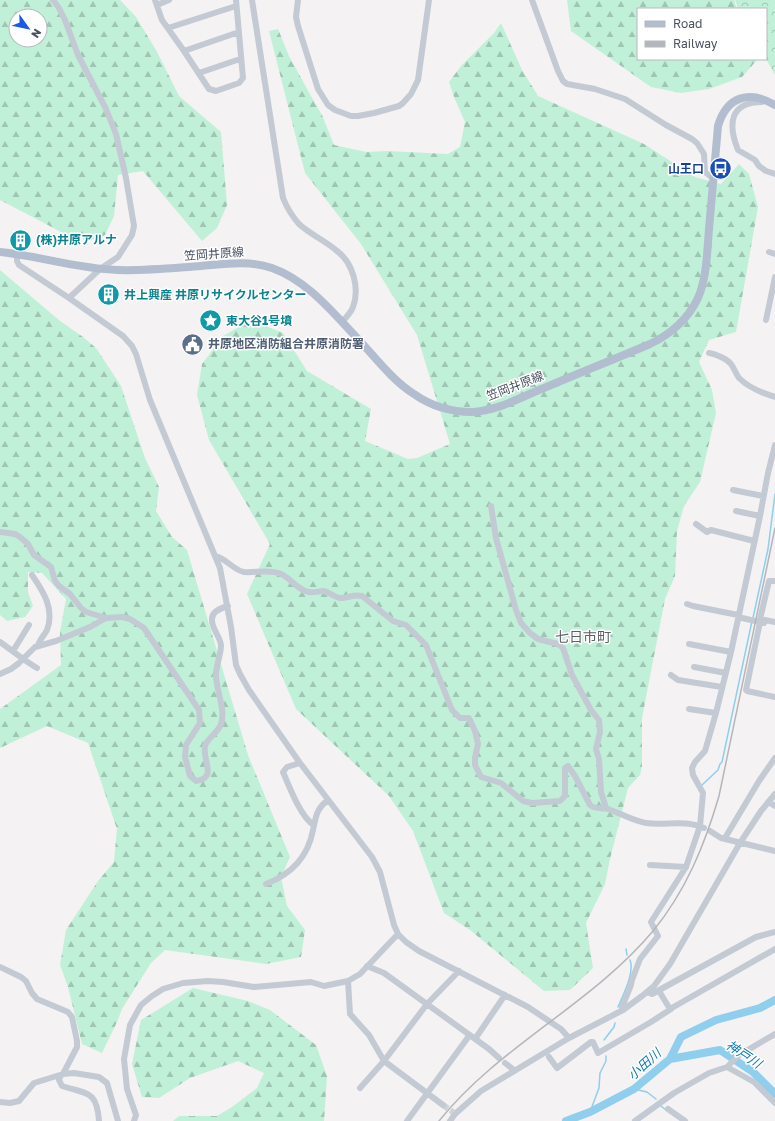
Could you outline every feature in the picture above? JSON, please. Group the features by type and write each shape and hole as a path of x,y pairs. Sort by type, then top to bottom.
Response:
{"main road":[{"name":"笠岡井原線","path":"0,252 76,266 120,270 246,263 260,264 286,274 307,288 342,322 397,381 414,394 431,404 450,410 473,412 515,400 650,344 661,339 682,323 694,307 705,273 718,126 724,110 730,104 739,99 755,97 765,99 775,105"}],"street":[{"path":"53,0 60,8 78,55 106,109 116,134 134,226 132,234 118,256 100,269 69,298"},
{"path":"168,28 236,3 240,59 243,78 239,83 216,91 209,89 162,20 156,2 169,0"},
{"path":"252,0 283,198 294,219 308,231 339,252 346,259 355,284 355,300 352,308 342,322"},
{"path":"298,0 296,17 298,26 318,89 322,97 328,105 335,110 343,114 358,116 399,106 411,94 415,87 420,69 429,0"},
{"path":"532,0 558,72 563,81 572,86 595,89 625,99 666,125 692,139 697,143 704,154 705,172 714,176"},
{"path":"184,51 239,32"},
{"path":"199,73 240,59"},
{"path":"765,99 762,102 751,102 739,108 733,118 733,134 738,150 756,160 759,166 766,171 775,174"},
{"path":"17,254 17,261 19,265 123,336 132,346 136,354 150,400 220,568 228,606 236,665 240,674 249,690 300,763 372,857 380,872 391,916 398,934 419,951 545,1017 563,1030 569,1038"},
{"path":"766,320 775,277"},
{"path":"709,353 730,362 738,376 746,384 761,392 775,396"},
{"path":"623,1010 622,1007 632,985 632,980 640,959 658,936 651,923 652,919 686,867 702,827 703,793 693,775 692,768 695,762 705,751 716,713 731,652 775,445"},
{"path":"733,490 764,496"},
{"path":"491,506 496,538 521,623 530,633 538,638 558,644 563,648 572,675 591,710 599,720 600,732 596,749 599,759 601,792 606,808"},
{"path":"736,511 760,516"},
{"path":"696,524 707,532 711,530 754,541"},
{"path":"0,532 15,534 28,544 34,555 50,567 59,586 70,594 86,612 106,618 122,617 130,619 144,628 199,710 200,723 186,745 186,757 190,776 196,781 203,780 207,776 208,770 205,747 221,724 222,715 216,674 221,646 212,618 214,613 228,606"},
{"path":"215,556 219,556 243,572 280,574 307,592 316,593 323,591 342,598 356,595 362,596 393,621 406,625 426,645 452,710 460,718 469,718 473,724 478,744 475,766 481,777 501,783 523,801 532,803 560,801 566,796 565,768 568,766 575,776 590,806 594,808 606,808 645,823 669,822 692,824 702,827"},
{"path":"32,575 41,589 49,608 47,628 38,646"},
{"path":"775,580 769,581 760,619 775,623"},
{"path":"687,604 760,622 775,623"},
{"path":"0,674 11,669 32,649 90,627 106,618"},
{"path":"760,622 746,690 775,696"},
{"path":"13,651 29,625"},
{"path":"0,642 13,651 22,660 37,668"},
{"path":"689,644 731,652"},
{"path":"694,667 726,673"},
{"path":"671,675 678,680 722,687"},
{"path":"689,709 716,713"},
{"path":"726,838 759,781 775,758"},
{"path":"300,763 287,767 283,772 303,815 314,825"},
{"path":"450,1121 454,1113 481,1091 569,1038 623,1010 647,992 662,977 740,844 775,794"},
{"path":"266,884 282,877 292,870 299,862 310,840 318,809 328,800"},
{"path":"768,802 775,806"},
{"path":"710,832 717,837 726,838 740,844 775,851"},
{"path":"650,866 686,867"},
{"path":"647,992 652,994 659,991 756,937 775,932"},
{"path":"134,1121 136,1115 127,1089 124,1059 130,1025 141,1006 152,996 163,989 183,983 208,981 254,987 311,982 324,986 348,980 360,974 398,934"},
{"path":"549,1057 557,1068 591,1042 593,1042 598,1052 775,949"},
{"path":"367,966 384,973 489,1049 499,1058"},
{"path":"0,967 26,981 32,993 38,999 68,1012 72,1017 77,1041 76,1047 59,1080 62,1086"},
{"path":"360,1088 384,1061 427,1004 458,971"},
{"path":"348,980 350,1014 369,1035 384,1061 426,1094 443,1105"},
{"path":"659,991 671,1009"},
{"path":"407,1121 426,1094 505,995"},
{"path":"635,1121 674,1093 709,1073 728,1066 737,1056 775,1034"},
{"path":"505,1063 514,1070"},
{"path":"728,1066 754,1082 775,1103"},
{"path":"0,1102 10,1103 19,1101 34,1083 62,1074 74,1073 99,1077 107,1083 118,1121"},
{"path":"51,1078 62,1086 83,1092 93,1097 98,1106 99,1121"},
{"path":"668,1109 685,1121"}],"green space":[{"path":"0,0 120,0 136,17 156,50 179,96 221,132 227,205 217,228 202,241 143,171 118,175 114,216 105,235 92,240 67,235 0,200"},
{"path":"567,0 734,0 737,8 637,8 637,60 757,60 742,77 709,89 681,93 651,87 571,31"},
{"path":"735,0 775,0 775,75 767,60 767,8 738,8"},
{"path":"501,23 522,70 538,96 644,144 695,177 721,184 739,164 749,174 758,207 736,332 709,340 699,362 712,390 716,413 700,482 684,506 677,531 675,576 665,599 642,718 642,766 640,775 628,788 605,884 586,923 593,968 570,990 544,991 470,930 444,913 413,831 389,796 296,709 247,594 270,544 209,440 197,395 202,364 223,336 251,320 283,333 307,371 371,409 365,441 408,459 417,458 450,444 417,335 361,244 305,173 269,31 278,29 289,56 322,115 334,145 366,152 387,151 448,154 460,147 465,122 449,82 461,66 494,33"},
{"path":"0,270 60,321 96,348 121,386 145,458 159,487 156,511 172,537 187,550 248,755 290,857 281,877 287,906 305,930 301,957 266,964 165,950 151,963 122,1009 102,1053 82,1044 68,987 60,965 66,930 98,881 114,862 117,829 88,743 47,726 0,748 0,709 61,665 60,632 66,599 42,573 28,572 28,592 33,606 25,617 7,621 0,615"},
{"path":"193,988 248,1001 270,1010 316,1045 327,1076 324,1121 173,1121 179,1116 217,1116 232,1107 257,1088 264,1073 238,1061 190,1078 159,1098 142,1097 132,1064 141,1020"}],"waterway":[{"path":"753,618 768,549 775,494"},
{"path":"702,785 718,770 722,762 752,621"},
{"path":"626,949 627,955"},
{"path":"618,1007 630,977 630,960"},
{"name":"小田川","path":"566,1121 590,1112 634,1089 670,1059 681,1037 716,1020 760,1008 775,1000"},
{"path":"604,1040 614,1027 615,1023"},
{"name":"神戸川","path":"670,1059 720,1050 753,1072 775,1094"},
{"path":"590,1112 599,1088 600,1073 606,1061 606,1056"},
{"path":"634,1089 647,1092 656,1099"},
{"path":"661,1106 666,1110"}],"tunnel":[{"path":"443,1105 453,1112"}],"railway":[{"path":"439,1121 463,1094 489,1070 602,981 629,957 665,916 685,883 701,849 719,796 775,528"}],"place":[{"name":"山王口","path":"720,169"},
{"name":"(株)井原アルナ","path":"21,240"},
{"name":"井上興産 井原リサイクルセンター","path":"109,295"},
{"name":"東大谷1号墳","path":"210,321"},
{"name":"井原地区消防組合井原消防署","path":"193,344"}],"district":[{"name":"七日市町","path":"583,637"}]}
